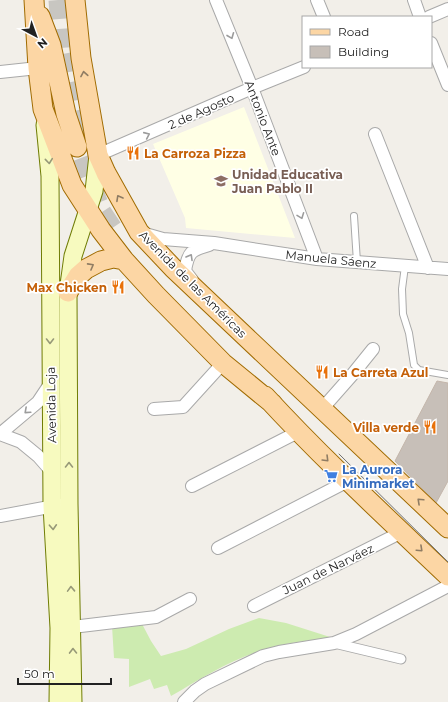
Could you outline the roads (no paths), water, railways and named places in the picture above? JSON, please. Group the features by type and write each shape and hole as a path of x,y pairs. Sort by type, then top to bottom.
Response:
{"main road":[{"name":"Avenida de las Américas","path":"75,0 81,58 98,155 106,173 139,232 173,268 448,528"},
{"name":"Avenida de las Américas","path":"34,2 38,68 43,109 72,185 100,230 124,260 156,295 223,363 273,404"},
{"path":"34,2 52,45 66,114 77,147"},
{"name":"Avenida Loja","path":"43,109 50,176 50,384 52,506 73,702"},
{"name":"Avenida Loja","path":"58,702 66,628 69,504 68,292 73,256 89,211 94,191 98,155"},
{"name":"Avenida de las Américas","path":"353,439 234,342 155,268 117,228 147,272 298,432 448,576"},
{"path":"68,292 78,276 86,269 101,261 113,258 124,260"}],"street":[{"name":"Antonio Ante","path":"216,0 252,88 317,259"},
{"path":"317,0 324,16"},
{"path":"414,0 420,16"},
{"path":"431,16 448,9"},
{"path":"432,46 448,85"},
{"path":"0,72 38,68"},
{"name":"2 de Agosto","path":"98,155 302,68"},
{"path":"375,134 428,268"},
{"name":"Manuela Sáenz","path":"139,232 163,239 214,243 317,259 448,269"},
{"name":"Manuela Sáenz","path":"208,301 185,271 187,258 195,249 214,243"},
{"path":"322,409 373,349"},
{"path":"154,409 183,407 223,363"},
{"path":"50,384 38,402 0,434 21,442 38,456 52,472"},
{"path":"192,486 298,432"},
{"path":"218,548 348,481"},
{"path":"0,516 69,504"},
{"name":"Juan de Narváez","path":"254,606 402,532"},
{"path":"184,702 205,684 263,656 334,643 356,634 448,586"},
{"path":"66,628 156,617 190,599"},
{"path":"334,643 401,659"}],"lane":[{"path":"354,216 357,262"},
{"path":"405,266 402,289 403,314 409,333 414,365 418,370 448,375"}],"tunnel":[{"path":"58,0 63,68"},
{"path":"68,53 85,143"},
{"path":"74,130 77,147 102,212 114,230"}],"tram line":[{"path":"339,454 448,562"}],"place":[{"name":"La Carroza Pizza","path":"133,153"},
{"name":"Unidad Educativa Juan Pablo II","path":"221,181"},
{"name":"Max Chicken","path":"118,287"},
{"name":"La Carreta Azul","path":"322,372"},
{"name":"Villa verde","path":"430,427"},
{"name":"La Aurora Minimarket","path":"331,476"}]}
